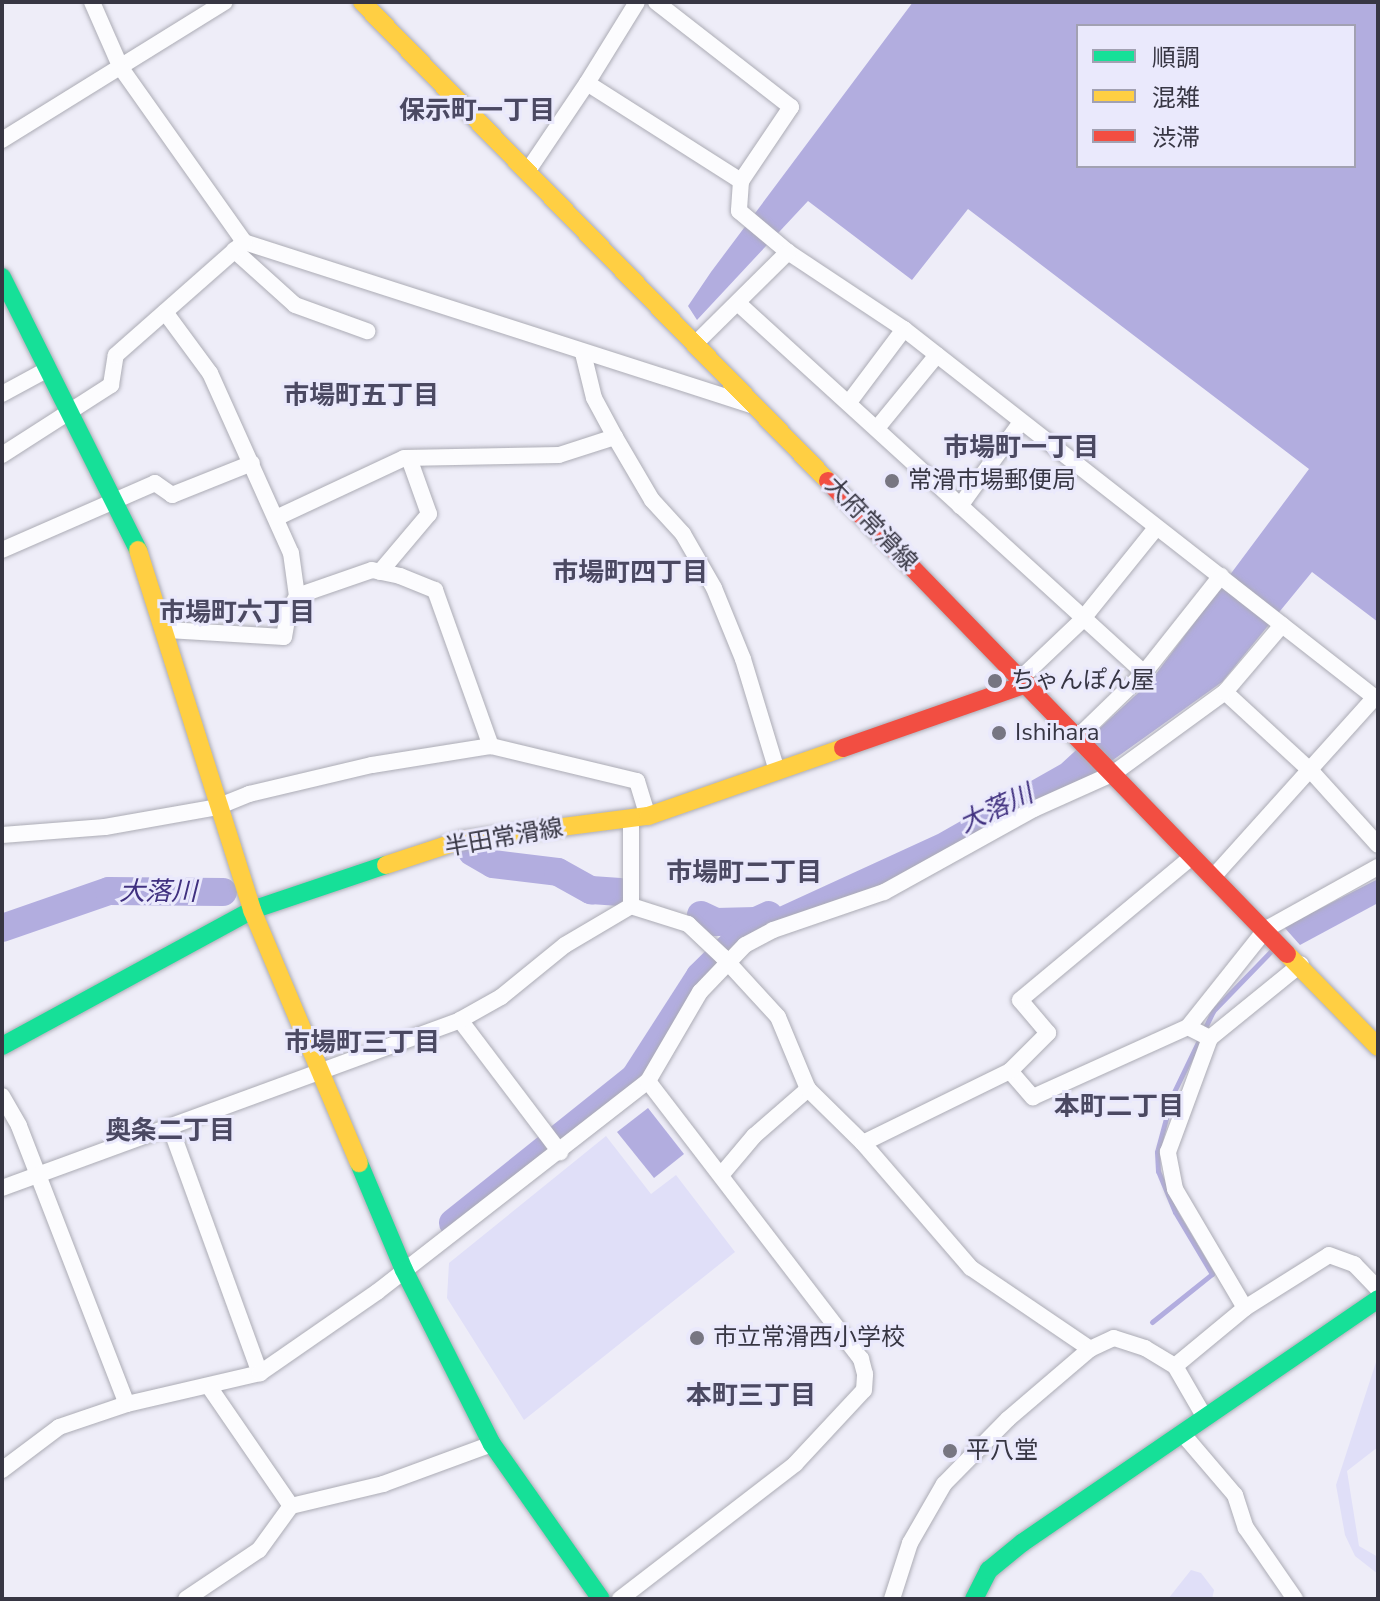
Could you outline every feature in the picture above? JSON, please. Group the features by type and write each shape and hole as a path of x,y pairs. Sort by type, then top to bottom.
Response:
{"main road":[{"name":"大府常滑線","path":"362,2 1083,739 1378,1047"},
{"path":"2,277 149,571 217,807 252,910 318,1073 404,1270 492,1444 597,1598"},
{"name":"半田常滑線","path":"2,1046 252,910 462,840 639,817 777,771 1024,681"},
{"path":"974,1599 989,1570 1022,1543 1378,1299"}],"street":[{"path":"92,2 121,68 239,246 295,305 367,331"},
{"path":"2,140 225,2"},
{"path":"527,172 637,2"},
{"path":"656,2 791,107 741,181 739,211 788,252 904,329 1376,698 1312,772 1214,876"},
{"path":"587,83 741,181"},
{"path":"2,455 111,385 116,355 239,246"},
{"path":"239,246 756,406"},
{"path":"695,344 740,305 788,252"},
{"path":"740,305 850,401 1081,621 1144,673"},
{"path":"165,312 210,373 252,463 291,553 297,596 289,610 284,637 168,630"},
{"path":"850,401 904,329"},
{"path":"583,353 594,398 615,437 652,500 683,534 714,588 777,771"},
{"path":"878,427 937,355"},
{"path":"2,394 48,369"},
{"path":"960,506 1021,422"},
{"path":"276,518 409,458 559,455 615,437"},
{"path":"380,572 429,514 409,458"},
{"path":"2,550 155,483 172,495 252,463"},
{"path":"1024,681 1081,621 1156,528"},
{"path":"297,596 372,570 435,590 491,746"},
{"path":"1083,739 1144,673 1221,576"},
{"path":"2,1470 59,1427 127,1404 210,1388 260,1373 404,1270 648,1081 721,955 773,930 884,892 1111,769 1225,692 1282,625"},
{"path":"1225,692 1312,772 1378,845"},
{"path":"2,835 91,829 217,807 359,768 491,746 637,781 639,817 631,906"},
{"path":"863,1143 1010,1071 1048,1033 1020,1000 1193,856"},
{"path":"1010,1071 1033,1097 1190,1028 1270,933 1378,867"},
{"path":"2,1188 171,1129 460,1020 501,997 565,945 631,906 688,924 721,955 778,1017 808,1089 863,1143 971,1268 1090,1349"},
{"path":"1245,1308 1175,1189 1168,1152 1210,1038 1294,958"},
{"path":"460,1020 560,1152"},
{"path":"1190,1028 1210,1038"},
{"path":"620,1599 795,1464 864,1390 861,1359 648,1081"},
{"path":"722,1174 754,1136 808,1089"},
{"path":"2,1096 127,1404"},
{"path":"171,1129 260,1373"},
{"path":"1175,1366 1245,1308 1329,1255 1354,1264 1378,1289"},
{"path":"892,1599 910,1543 944,1484 1008,1419 1090,1349 1114,1338 1129,1340 1175,1366 1204,1416"},
{"path":"210,1388 291,1506"},
{"path":"1182,1433 1235,1495 1246,1528 1295,1599"},
{"path":"186,1599 259,1550 291,1506 383,1484 492,1444"}],"shaded area":[{"path":"606,1136 651,1194 676,1175 735,1252 524,1420 447,1298 449,1263"},
{"path":"1378,1356 1378,1447 1347,1471 1359,1546 1378,1557 1378,1574 1355,1556 1345,1535 1336,1485"},
{"path":"1191,1570 1201,1573 1214,1590 1212,1599 1168,1599"}],"water":[{"path":"913,2 1378,2 1378,622 1312,572 1222,682 1092,775 882,887 730,946 741,927 732,922 757,917 938,834 1061,764 1150,682 1309,469 968,209 912,280 808,201 697,320 688,306"},
{"path":"1378,879 1378,903 1300,945 1284,927"},
{"path":"648,1108 684,1154 654,1178 617,1132"}],"waterway":[{"name":"大落川","path":"472,852 493,864 558,872 591,890 620,892"},
{"name":"大落川","path":"2,928 109,891 223,892"},
{"name":"大落川","path":"701,915 716,922 756,921 769,915"},
{"path":"453,1223 635,1077 700,976 756,921"},
{"path":"1152,1322 1212,1274 1175,1212 1158,1171 1157,1152 1172,1096 1213,1011 1274,948"}],"traffic: fast":[{"path":"2,277 138,550"},
{"path":"2,1046 252,910 386,865"},
{"path":"359,1163 404,1270 492,1444 601,1599"},
{"path":"974,1599 989,1570 1022,1543 1378,1299"}],"traffic: slow":[{"path":"362,2 828,481"},
{"path":"138,550 252,910 359,1163"},
{"path":"386,865 462,840 648,816 843,748"},
{"path":"1287,954 1378,1047"}],"traffic: jam":[{"path":"828,481 1287,954"},
{"path":"843,748 1027,684"}],"place":[{"name":"常滑市場郵便局","path":"892,481"},
{"name":"ちゃんぽん屋","path":"995,681"},
{"name":"Ishihara","path":"999,733"},
{"name":"市立常滑西小学校","path":"697,1338"},
{"name":"平八堂","path":"950,1451"}],"district":[{"name":"保示町一丁目","path":"477,111"},
{"name":"市場町五丁目","path":"361,396"},
{"name":"市場町一丁目","path":"1021,448"},
{"name":"市場町四丁目","path":"630,573"},
{"name":"市場町六丁目","path":"237,613"},
{"name":"市場町二丁目","path":"744,873"},
{"name":"市場町三丁目","path":"362,1043"},
{"name":"本町二丁目","path":"1119,1107"},
{"name":"奥条二丁目","path":"170,1131"},
{"name":"本町三丁目","path":"751,1396"}]}
